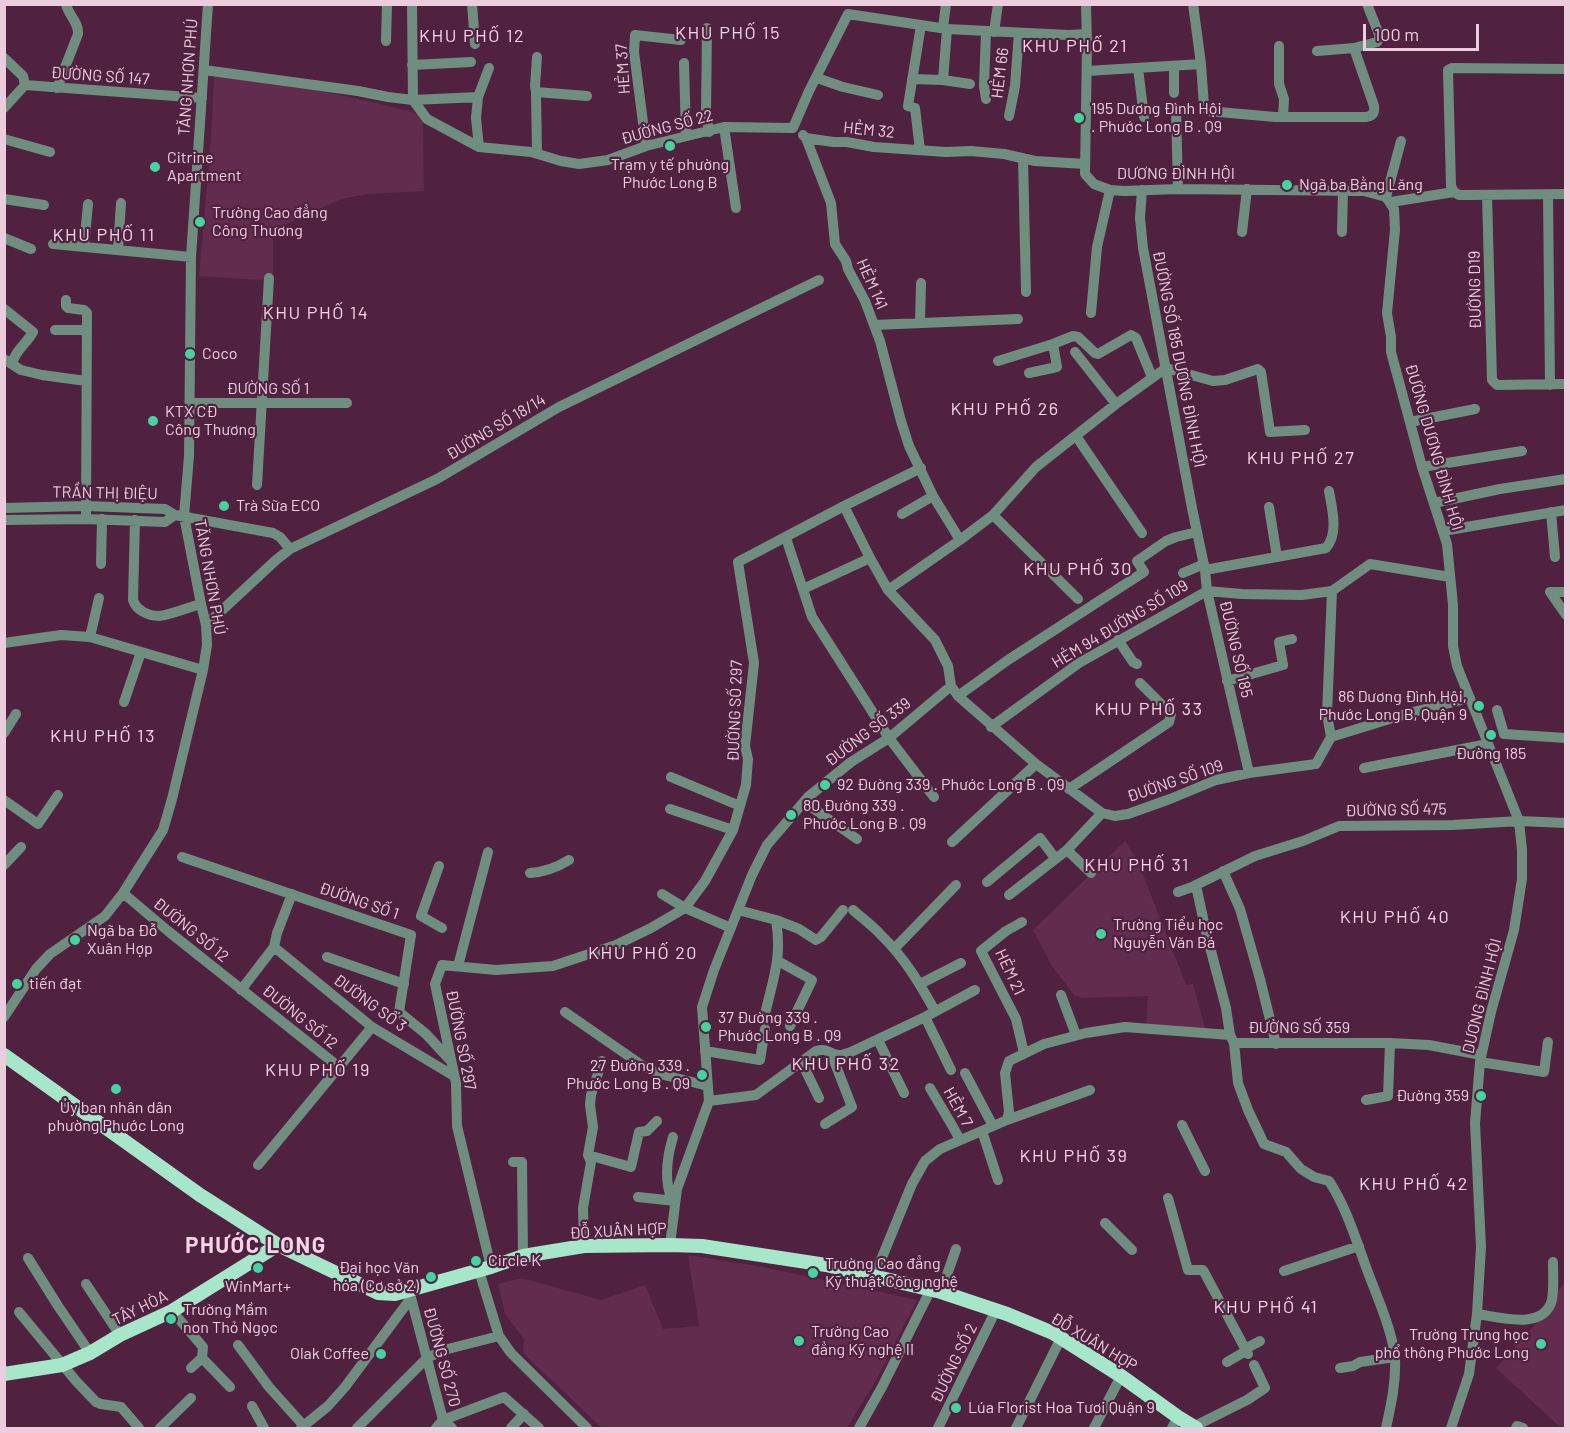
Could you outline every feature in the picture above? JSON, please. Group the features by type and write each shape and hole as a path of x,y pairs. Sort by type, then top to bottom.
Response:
{"main road":[{"name":"ĐỖ XUÂN HỢP","path":"4,1055 200,1195 278,1245 378,1293 410,1294 523,1256 584,1246 702,1246 826,1265 936,1291 1008,1314 1061,1338 1121,1376 1175,1423 1195,1428"},
{"name":"TÂY HÒA","path":"4,1374 62,1365 90,1353 120,1335 172,1311 278,1245"}],"street":[{"path":"57,88 78,34 76,23 66,4"},
{"name":"TĂNG NHƠN PHÚ","path":"4,1017 36,969 50,954 105,916 123,893 163,830 203,670 207,645 206,625 179,516 189,456 191,256 208,4"},
{"path":"386,41 387,4"},
{"path":"412,4 413,100"},
{"path":"472,4 475,44"},
{"path":"943,80 946,4"},
{"path":"986,99 984,86 990,32 998,4"},
{"path":"1084,164 1087,71 1086,4"},
{"path":"1317,51 1354,48 1377,42 1380,37 1367,4"},
{"path":"1194,5 1204,106 1208,111 1283,117 1365,117 1372,114 1374,106 1354,48"},
{"path":"793,128 848,9 945,28 990,32 1086,34"},
{"path":"920,150 915,108 908,106 921,25"},
{"path":"707,28 706,113 709,132"},
{"name":"HẺM 66","path":"1009,116 1015,86 1019,33"},
{"name":"HẺM 37","path":"646,146 634,52 635,35 681,40"},
{"path":"1279,46 1279,84 1284,99 1283,117"},
{"path":"537,57 535,86 537,153"},
{"path":"4,58 23,76 25,85 4,108"},
{"path":"412,65 471,62"},
{"path":"684,63 686,136"},
{"path":"1087,71 1201,64"},
{"path":"1174,66 1174,93"},
{"path":"479,147 476,118 478,97 489,68"},
{"path":"1138,68 1144,117"},
{"path":"1566,69 1452,68 1448,70 1451,186 1454,192 1459,195 1566,194"},
{"path":"204,70 413,100 478,97"},
{"path":"817,78 878,95"},
{"path":"912,79 969,84"},
{"name":"ĐƯỜNG SỐ 147","path":"25,85 202,98"},
{"path":"536,92 587,96"},
{"name":"ĐƯỜNG SỐ 22","path":"413,100 428,119 479,147 537,153 579,164 608,160 646,146 724,127 793,128"},
{"path":"1176,109 1178,189"},
{"path":"724,127 736,208"},
{"name":"HẺM 32","path":"793,128 806,138 833,142 946,152 971,151 1004,154 1035,161 1084,164"},
{"name":"HẺM 141","path":"806,138 831,203 835,244 846,261 874,325 909,446 933,496 960,540"},
{"path":"4,139 50,152"},
{"path":"1388,199 1401,141"},
{"path":"1023,158 1026,292"},
{"name":"DƯƠNG ĐÌNH HỘI","path":"1084,164 1085,174 1094,184 1110,190 1343,190"},
{"path":"1242,232 1247,189"},
{"path":"1091,313 1097,247 1110,190"},
{"name":"ĐƯỜNG SỐ 185 DƯƠNG ĐÌNH HỘI","path":"1142,190 1140,218 1151,299 1197,531"},
{"path":"1342,232 1343,190 1364,190 1388,199 1454,192"},
{"name":"ĐƯỜNG D19","path":"1487,195 1492,380 1494,384 1503,386 1550,385"},
{"path":"1548,195 1550,385 1566,384"},
{"name":"ĐƯỜNG DƯƠNG ĐÌNH HỘI","path":"1388,199 1394,209 1395,230 1387,313 1391,352 1422,467 1447,544 1453,605 1453,646 1457,666 1519,821"},
{"path":"4,200 44,205"},
{"path":"118,250 121,203"},
{"path":"84,247 88,204"},
{"path":"4,238 31,249"},
{"path":"53,244 191,256"},
{"path":"256,485 269,278"},
{"name":"ĐƯỜNG SỐ 18/14","path":"206,625 290,549 437,479 559,407 819,280"},
{"path":"920,323 921,283"},
{"path":"66,300 68,308 86,311 86,519"},
{"path":"4,309 33,332 13,359 8,362 21,370 87,381"},
{"path":"874,325 1018,319"},
{"path":"55,330 87,330"},
{"path":"998,361 1074,336 1098,354 1134,336 1152,377"},
{"path":"1029,373 1057,367 1053,344"},
{"path":"1075,352 1116,404"},
{"path":"888,590 993,515 1036,467 1166,368 1213,381 1225,380 1258,369 1261,372 1270,432 1305,430"},
{"name":"ĐƯỜNG SỐ 1","path":"190,403 347,403"},
{"path":"1410,422 1475,410"},
{"path":"1076,436 1142,533"},
{"path":"1422,467 1522,451"},
{"name":"ĐƯỜNG SỐ 297","path":"586,1428 511,1353 500,1336 457,1126 456,1083 435,984 442,965 496,970 554,966 616,945 685,908 705,881 733,830 746,784 748,759 745,746 754,663 738,562 921,468"},
{"path":"1434,503 1500,489 1566,479"},
{"path":"1183,573 1204,567 1326,548 1331,543 1334,518 1329,492"},
{"path":"902,514 933,496"},
{"name":"TRẦN THỊ ĐIỆU","path":"4,508 86,506 165,509 179,516"},
{"path":"844,506 888,590 935,640 948,666 951,686 958,696 1036,764 1102,813 1068,850 1010,895"},
{"path":"1269,507 1277,557"},
{"path":"1443,531 1566,510"},
{"path":"1551,512 1555,557"},
{"path":"993,515 1078,599"},
{"path":"179,516 264,530 280,537 290,549"},
{"name":"TRẦN THỊ ĐIỆU","path":"4,520 102,519 165,522 179,516"},
{"path":"100,564 102,519"},
{"path":"135,520 133,600 135,607 140,611 158,616 201,604"},
{"path":"958,696 1008,660 1144,572 1137,561 1166,541 1197,531"},
{"name":"ĐƯỜNG SỐ 185","path":"1197,531 1207,591 1249,773"},
{"path":"786,538 812,617 889,738 934,797"},
{"path":"803,589 870,558"},
{"path":"1207,591 1302,595 1332,591 1370,564 1450,578"},
{"name":"HẺM 94 ĐƯỜNG SỐ 109","path":"991,727 1079,663 1207,591"},
{"path":"1332,591 1327,714 1331,737 1470,698"},
{"path":"1566,592 1550,592 1566,615"},
{"path":"90,637 99,598"},
{"path":"4,643 61,635 90,637 203,670"},
{"path":"1227,681 1283,666 1279,642 1292,639"},
{"path":"1118,640 1132,662 1137,664"},
{"path":"124,702 141,652"},
{"path":"1069,789 1169,722 1171,714 1140,683"},
{"name":"ĐƯỜNG SỐ 339","path":"670,1245 673,1201 709,1101 702,1007 752,875 768,845 808,796 851,762 889,738 951,686"},
{"path":"1497,710 1504,734 1566,738"},
{"path":"4,733 16,714"},
{"name":"ĐƯỜNG SỐ 109","path":"1102,813 1115,816 1128,814 1216,780 1316,764 1331,737"},
{"path":"1364,768 1488,744"},
{"path":"952,842 1036,764"},
{"path":"671,777 740,806"},
{"path":"4,800 38,824 58,795"},
{"path":"804,802 857,839"},
{"path":"670,809 733,830"},
{"name":"DƯƠNG ĐÌNH HỘI","path":"1451,1428 1469,1374 1477,1314 1481,1247 1475,1123 1480,1059 1514,930 1522,879 1519,821"},
{"name":"ĐƯỜNG SỐ 475","path":"1178,892 1255,855 1303,841 1339,826 1453,825 1519,821 1566,823"},
{"path":"987,882 1040,838 1055,858"},
{"path":"4,865 21,847"},
{"path":"1068,850 1091,873"},
{"path":"458,966 488,852"},
{"name":"ĐƯỜNG SỐ 1","path":"182,857 411,935 399,1012 426,1034 452,1061"},
{"path":"530,873 557,868 569,860"},
{"path":"439,866 421,916 442,928"},
{"path":"1223,871 1240,909 1276,1044"},
{"path":"894,949 956,885"},
{"path":"1192,887 1197,890 1226,1008 1238,1083 1248,1110 1264,1144 1286,1152 1301,1169 1314,1177 1329,1181 1359,1246 1385,1318 1395,1357 1395,1388 1386,1428"},
{"name":"ĐƯỜNG SỐ 12","path":"123,893 339,1067"},
{"path":"242,990 274,947 292,894"},
{"path":"662,894 685,908 731,928"},
{"path":"738,910 776,920 799,929 816,940 848,910 880,934 920,984 951,1070"},
{"path":"766,1010 778,961 776,920"},
{"name":"HẺM 21","path":"1022,922 1006,931 981,951 1016,1019 1024,1053"},
{"name":"ĐƯỜNG SỐ 3","path":"274,947 372,1027 454,1076"},
{"path":"327,957 404,984"},
{"path":"778,961 812,980 790,1026"},
{"path":"920,984 961,963"},
{"path":"709,1101 756,1095 816,1051 822,1049 841,1055 851,1052 975,990"},
{"path":"1061,995 1076,1035"},
{"path":"565,1012 643,1066 660,1074 708,1086"},
{"path":"258,1165 372,1027"},
{"name":"ĐƯỜNG SỐ 359","path":"1006,1120 1009,1112 1005,1073 1009,1061 1044,1044 1076,1035 1125,1027 1276,1044 1429,1045 1480,1059 1544,1072 1548,1042"},
{"path":"705,1051 760,1060 765,1029"},
{"path":"878,1040 904,1093"},
{"path":"1366,1100 1388,1096 1390,1043"},
{"path":"825,1124 852,1107 831,1053"},
{"path":"584,1246 583,1208 591,1162 588,1155 593,1127 590,1105 602,1061"},
{"path":"802,1062 819,1098"},
{"path":"965,1073 993,1126"},
{"name":"HẺM 7","path":"930,1088 960,1140"},
{"path":"874,1277 912,1184 925,1161 940,1149 1006,1120 1090,1090"},
{"path":"588,1155 631,1167 639,1132 647,1131 657,1121"},
{"path":"1182,1125 1205,1171"},
{"path":"982,1131 998,1180"},
{"path":"673,1137 666,1177 673,1201"},
{"path":"513,1162 522,1162 523,1256"},
{"path":"638,1197 673,1201"},
{"path":"1168,1198 1188,1270 1203,1270 1265,1388 1195,1428"},
{"path":"1105,1223 1132,1250"},
{"path":"1284,1271 1359,1246"},
{"path":"859,1428 936,1291 956,1249"},
{"path":"28,1258 90,1353"},
{"path":"1477,1314 1526,1320 1540,1316 1552,1300 1553,1262"},
{"path":"86,1284 120,1335"},
{"path":"238,1345 302,1427 328,1406 345,1387 410,1294"},
{"name":"ĐƯỜNG SỐ 270","path":"410,1294 427,1358 440,1424 452,1428"},
{"name":"ĐƯỜNG SỐ 2","path":"938,1428 996,1310"},
{"path":"172,1311 203,1347 202,1358 191,1368"},
{"path":"19,1312 62,1365 96,1401 121,1407 139,1428"},
{"path":"357,1428 427,1358 444,1350 500,1336"},
{"path":"1016,1428 1061,1338"},
{"path":"1227,1362 1248,1355 1260,1341"},
{"path":"1340,1368 1360,1362 1395,1357"},
{"path":"202,1358 230,1387"},
{"path":"1094,1428 1121,1376"},
{"path":"440,1424 504,1397 539,1428"},
{"path":"160,1428 191,1398"},
{"path":"252,1406 264,1428"},
{"path":"511,1428 524,1414"},
{"path":"1515,1428 1517,1426 1523,1428"}],"shaded area":[{"path":"214,75 321,91 416,113 423,119 424,191 368,194 341,199 273,230 273,273 262,280 199,276"},
{"name":"Trường Tiểu học Nguyễn Văn Bá","path":"1125,841 1138,862 1186,985 1193,984 1206,1032 1146,1026 1148,996 1082,998 1074,995 1052,966 1033,930"},
{"path":"688,1255 763,1267 917,1300 875,1382 847,1428 602,1428 523,1353 524,1339 505,1314 498,1284 517,1279 525,1279 601,1300 645,1285 663,1329 699,1326"},
{"name":"Trường Trung học phổ thông Phước Long","path":"1565,1283 1565,1428 1561,1428 1496,1368 1538,1321 1533,1317"}],"place":[{"name":"195 Dương Đình Hội . Phước Long B . Q9","path":"1079,118"},
{"name":"Trạm y tế phường Phước Long B","path":"670,146"},
{"name":"Citrine Apartment","path":"155,167"},
{"name":"Ngã ba Bằng Lăng","path":"1287,185"},
{"name":"Trường Cao đẳng Công Thương","path":"200,222"},
{"name":"Coco","path":"190,354"},
{"name":"KTX CĐ Công Thương","path":"153,421"},
{"name":"Trà Sữa ECO","path":"224,506"},
{"name":"86 Dương Đình Hội, Phước Long B, Quận 9","path":"1479,706"},
{"name":"Đường 185","path":"1491,735"},
{"name":"92 Đường 339 . Phước Long B . Q9","path":"825,785"},
{"name":"80 Đường 339 . Phước Long B . Q9","path":"791,815"},
{"name":"Trường Tiểu học Nguyễn Văn Bá","path":"1101,934"},
{"name":"Ngã ba Đỗ Xuân Hợp","path":"75,940"},
{"name":"tiến đạt","path":"17,984"},
{"name":"37 Đường 339 . Phước Long B . Q9","path":"706,1027"},
{"name":"27 Đường 339 . Phước Long B . Q9","path":"702,1075"},
{"name":"Ủy ban nhân dân phường Phước Long","path":"116,1089"},
{"name":"Đường 359","path":"1481,1096"},
{"name":"Circle K","path":"476,1261"},
{"name":"WinMart+","path":"258,1268"},
{"name":"Trường Cao đẳng Kỹ thuật Công nghệ","path":"813,1273"},
{"name":"Đại học Văn hóa (Cơ sở 2)","path":"431,1277"},
{"name":"Trường Mầm non Thỏ Ngọc","path":"171,1319"},
{"name":"Trường Cao đẳng Kỹ nghệ II","path":"799,1341"},
{"name":"Trường Trung học phổ thông Phước Long","path":"1541,1344"},
{"name":"Olak Coffee","path":"381,1354"},
{"name":"Lúa Florist Hoa Tươi Quận 9","path":"956,1408"}],"district":[{"name":"KHU PHỐ 15","path":"728,33"},
{"name":"KHU PHỐ 12","path":"472,36"},
{"name":"KHU PHỐ 21","path":"1075,46"},
{"name":"KHU PHỐ 11","path":"104,235"},
{"name":"KHU PHỐ 14","path":"316,313"},
{"name":"KHU PHỐ 26","path":"1005,409"},
{"name":"KHU PHỐ 27","path":"1301,458"},
{"name":"KHU PHỐ 30","path":"1078,569"},
{"name":"KHU PHỐ 33","path":"1149,709"},
{"name":"KHU PHỐ 13","path":"103,736"},
{"name":"KHU PHỐ 31","path":"1137,865"},
{"name":"KHU PHỐ 40","path":"1395,917"},
{"name":"KHU PHỐ 20","path":"643,953"},
{"name":"KHU PHỐ 32","path":"846,1064"},
{"name":"KHU PHỐ 19","path":"318,1070"},
{"name":"KHU PHỐ 39","path":"1074,1156"},
{"name":"KHU PHỐ 42","path":"1414,1184"},
{"name":"PHƯỚC LONG","path":"256,1246"},
{"name":"KHU PHỐ 41","path":"1266,1307"}]}
